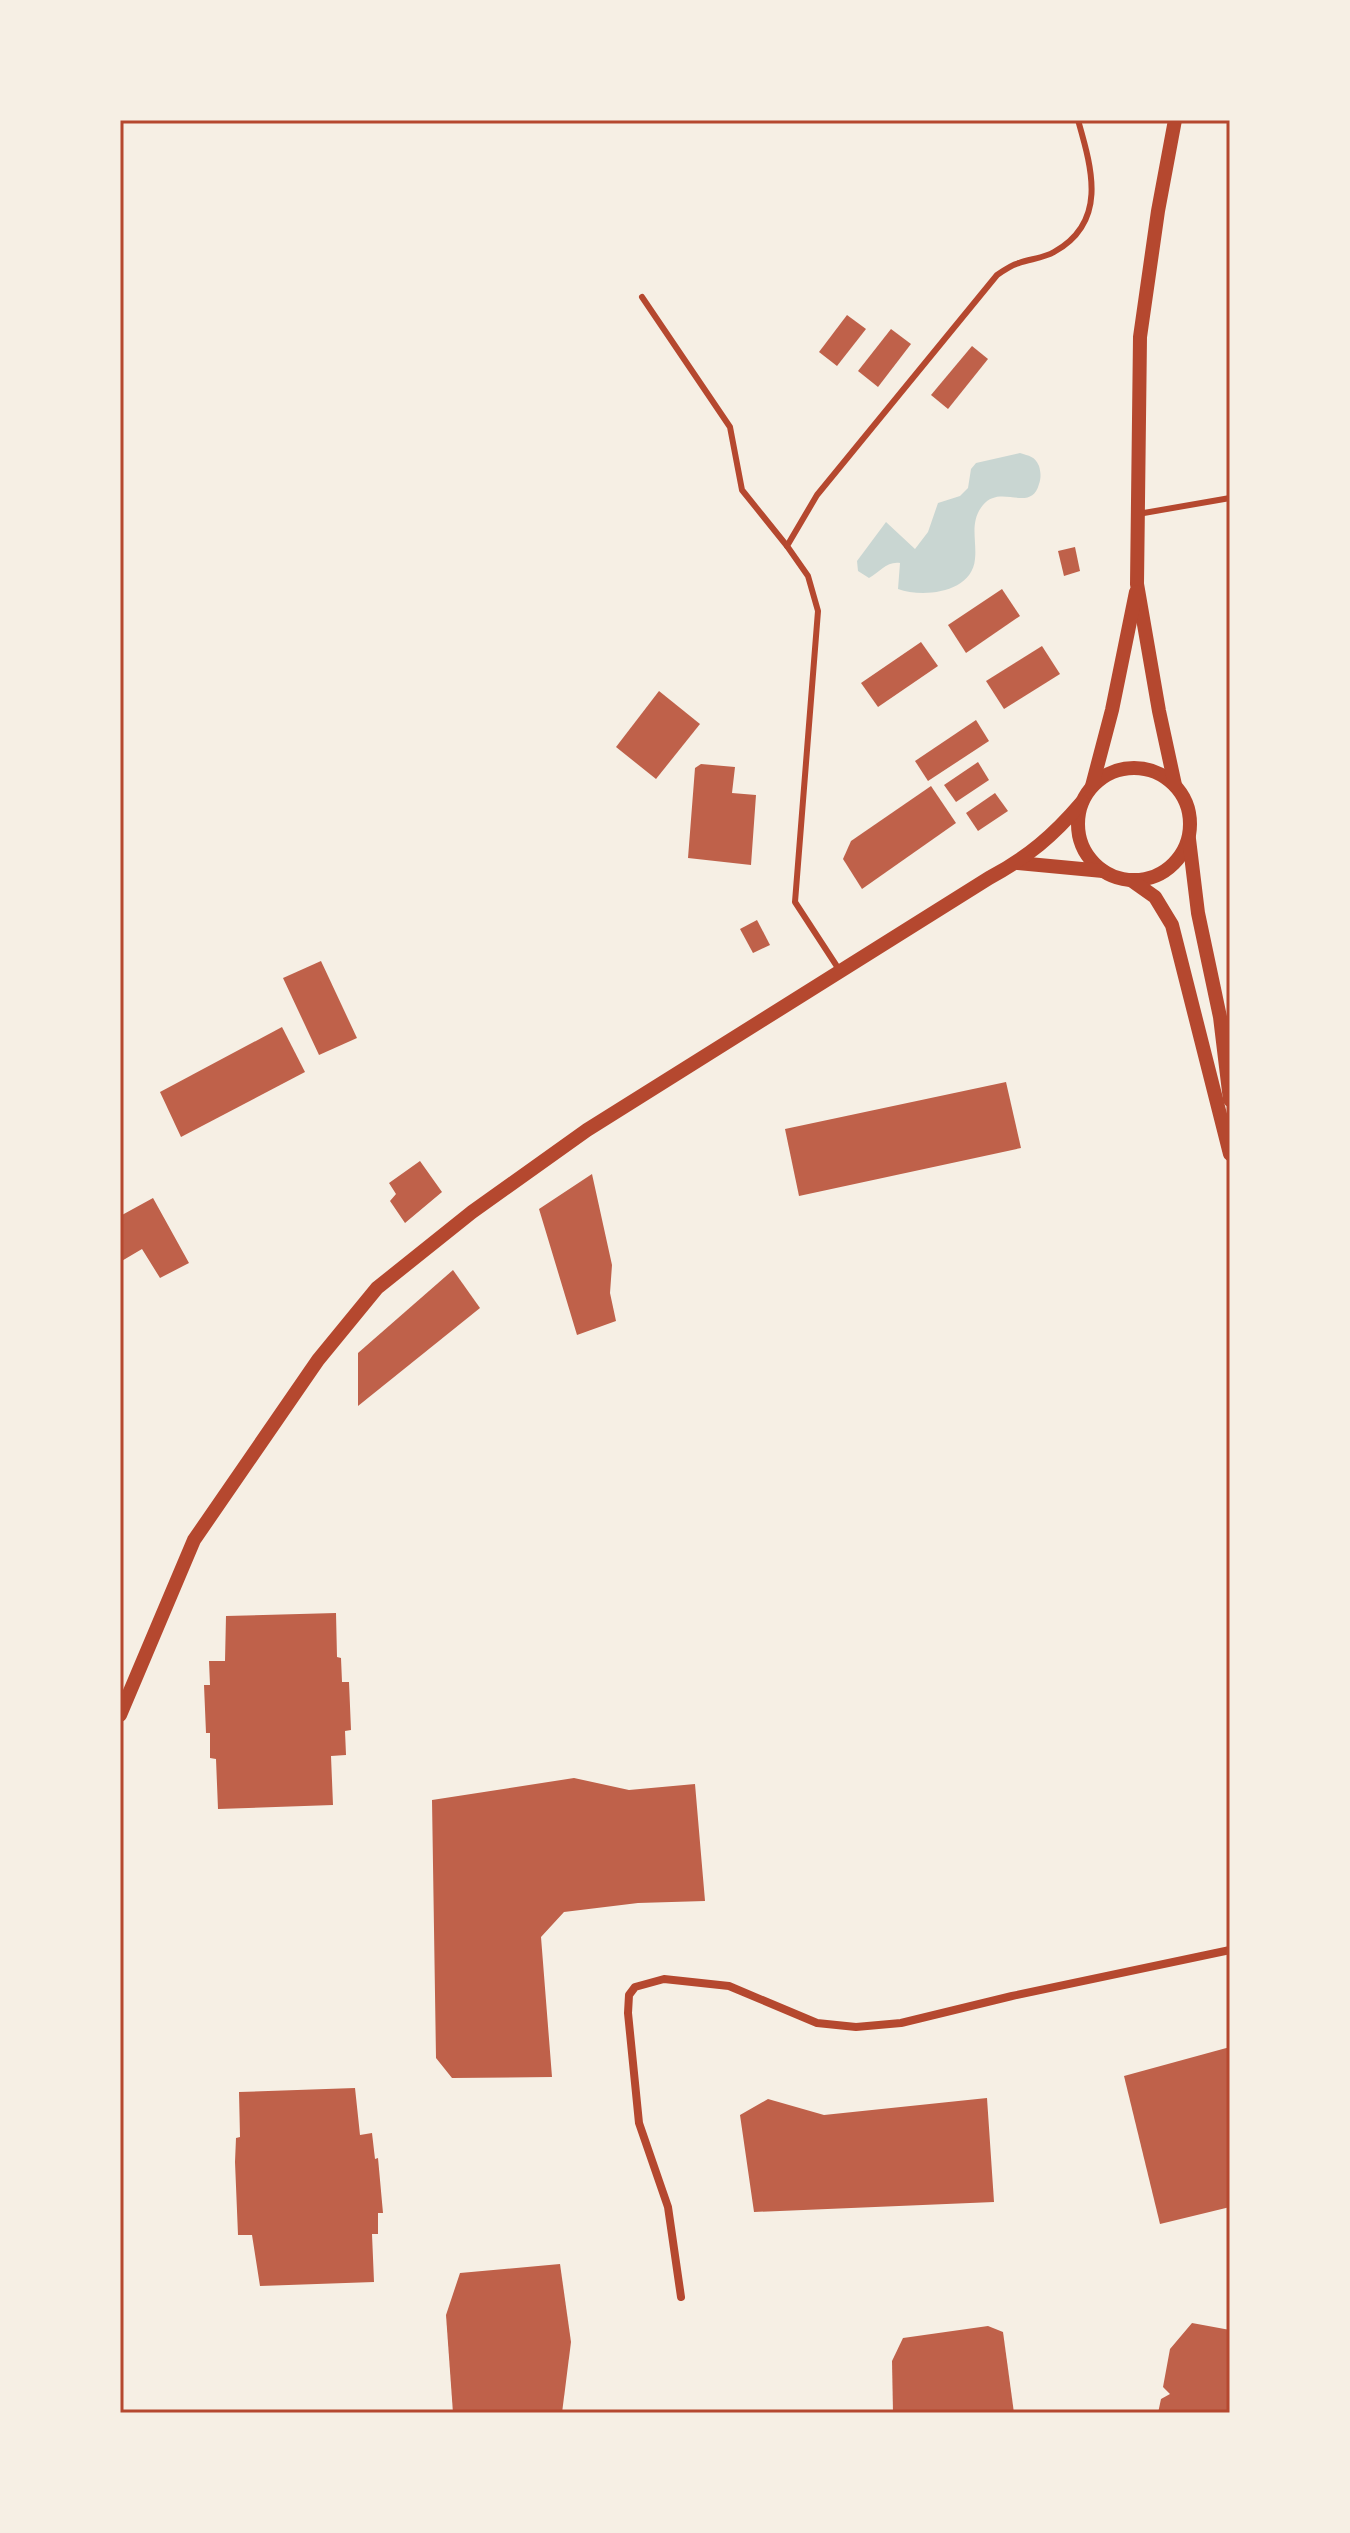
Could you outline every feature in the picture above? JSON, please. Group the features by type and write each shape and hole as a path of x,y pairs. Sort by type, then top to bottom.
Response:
{"street":[{"path":"120,1715 194,1540 318,1360 377,1288 472,1212 587,1130 989,878 1018,863 1055,834 1082,802 1092,786 1112,710 1137,584 1140,337 1175,120"},
{"path":"1137,584 1175,785 1190,817 1189,835 1198,913 1220,1017 1230,1100"},
{"path":"1092,786 1108,774 1126,768 1144,769 1161,775 1175,785"},
{"path":"1082,802 1077,821 1080,841 1088,858 1103,871 1120,879 1158,875 1172,865 1183,851 1189,835"},
{"path":"1018,863 1103,871"},
{"path":"1131,880 1155,897 1172,925 1230,1154"},
{"path":"681,2297 668,2207 639,2123 628,2013 629,1995 635,1987 664,1979 729,1986 817,2023 856,2027 901,2023 1230,1950"}],"lane":[{"path":"787,546 817,495 997,275 1015,263 1053,254 1081,233 1093,196 1091,163 1078,120"},
{"path":"642,297 730,427 742,490 808,576 818,611 795,902 840,971"},
{"path":"1138,514 1230,498"}],"shaded area":[{"path":"1020,453 1031,457 1039,466 1039,484 1035,493 1023,498 998,497 983,505 976,518 972,570 956,586 920,593 898,589 900,563 887,565 869,578 858,571 857,561 886,522 915,549 928,532 938,503 960,496 968,488 971,469 976,463"}],"building":[{"path":"847,315 866,329 837,366 819,352"},
{"path":"891,329 911,344 878,387 858,371"},
{"path":"972,346 988,359 948,409 931,395"},
{"path":"1075,547 1080,571 1064,576 1058,551"},
{"path":"1002,589 1020,616 966,653 948,625"},
{"path":"921,642 938,666 878,707 861,683"},
{"path":"1042,646 1060,674 1004,709 986,681"},
{"path":"659,691 700,724 656,779 616,747"},
{"path":"976,720 989,741 928,781 915,761"},
{"path":"978,762 989,780 956,802 944,785"},
{"path":"701,764 735,767 732,793 756,795 751,865 688,858 695,768"},
{"path":"931,786 956,823 862,889 843,859 851,841"},
{"path":"995,793 1008,811 978,831 966,813"},
{"path":"757,920 770,945 753,953 740,929"},
{"path":"321,961 357,1038 319,1055 283,978"},
{"path":"282,1027 305,1072 181,1137 160,1092"},
{"path":"1006,1082 1021,1148 799,1196 785,1129"},
{"path":"420,1161 442,1192 405,1223 390,1201 396,1194 389,1183"},
{"path":"592,1174 612,1265 610,1293 616,1321 577,1335 539,1209"},
{"path":"153,1198 189,1263 160,1278 142,1249 120,1262 120,1211 122,1215"},
{"path":"453,1270 480,1308 358,1406 358,1353"},
{"path":"336,1613 337,1657 341,1658 342,1682 349,1682 351,1730 345,1731 346,1755 331,1756 333,1805 218,1809 216,1759 210,1758 204,1685 210,1685 209,1661 225,1661 226,1616"},
{"path":"574,1778 629,1790 695,1784 705,1901 638,1903 564,1912 541,1937 552,2077 452,2078 436,2058 432,1800"},
{"path":"1230,2047 1230,2207 1160,2224 1124,2076"},
{"path":"355,2088 360,2135 372,2133 375,2159 378,2158 383,2213 378,2213 378,2234 372,2234 374,2282 260,2286 252,2235 238,2235 235,2162 236,2138 240,2137 239,2092"},
{"path":"987,2098 994,2202 754,2212 740,2115 768,2099 824,2115"},
{"path":"560,2264 571,2342 562,2413 453,2413 446,2315 460,2273"},
{"path":"1192,2323 1230,2330 1230,2413 1158,2413 1161,2399 1170,2394 1163,2387 1170,2349"},
{"path":"988,2326 1003,2332 1014,2413 893,2413 892,2361 903,2338"}]}
